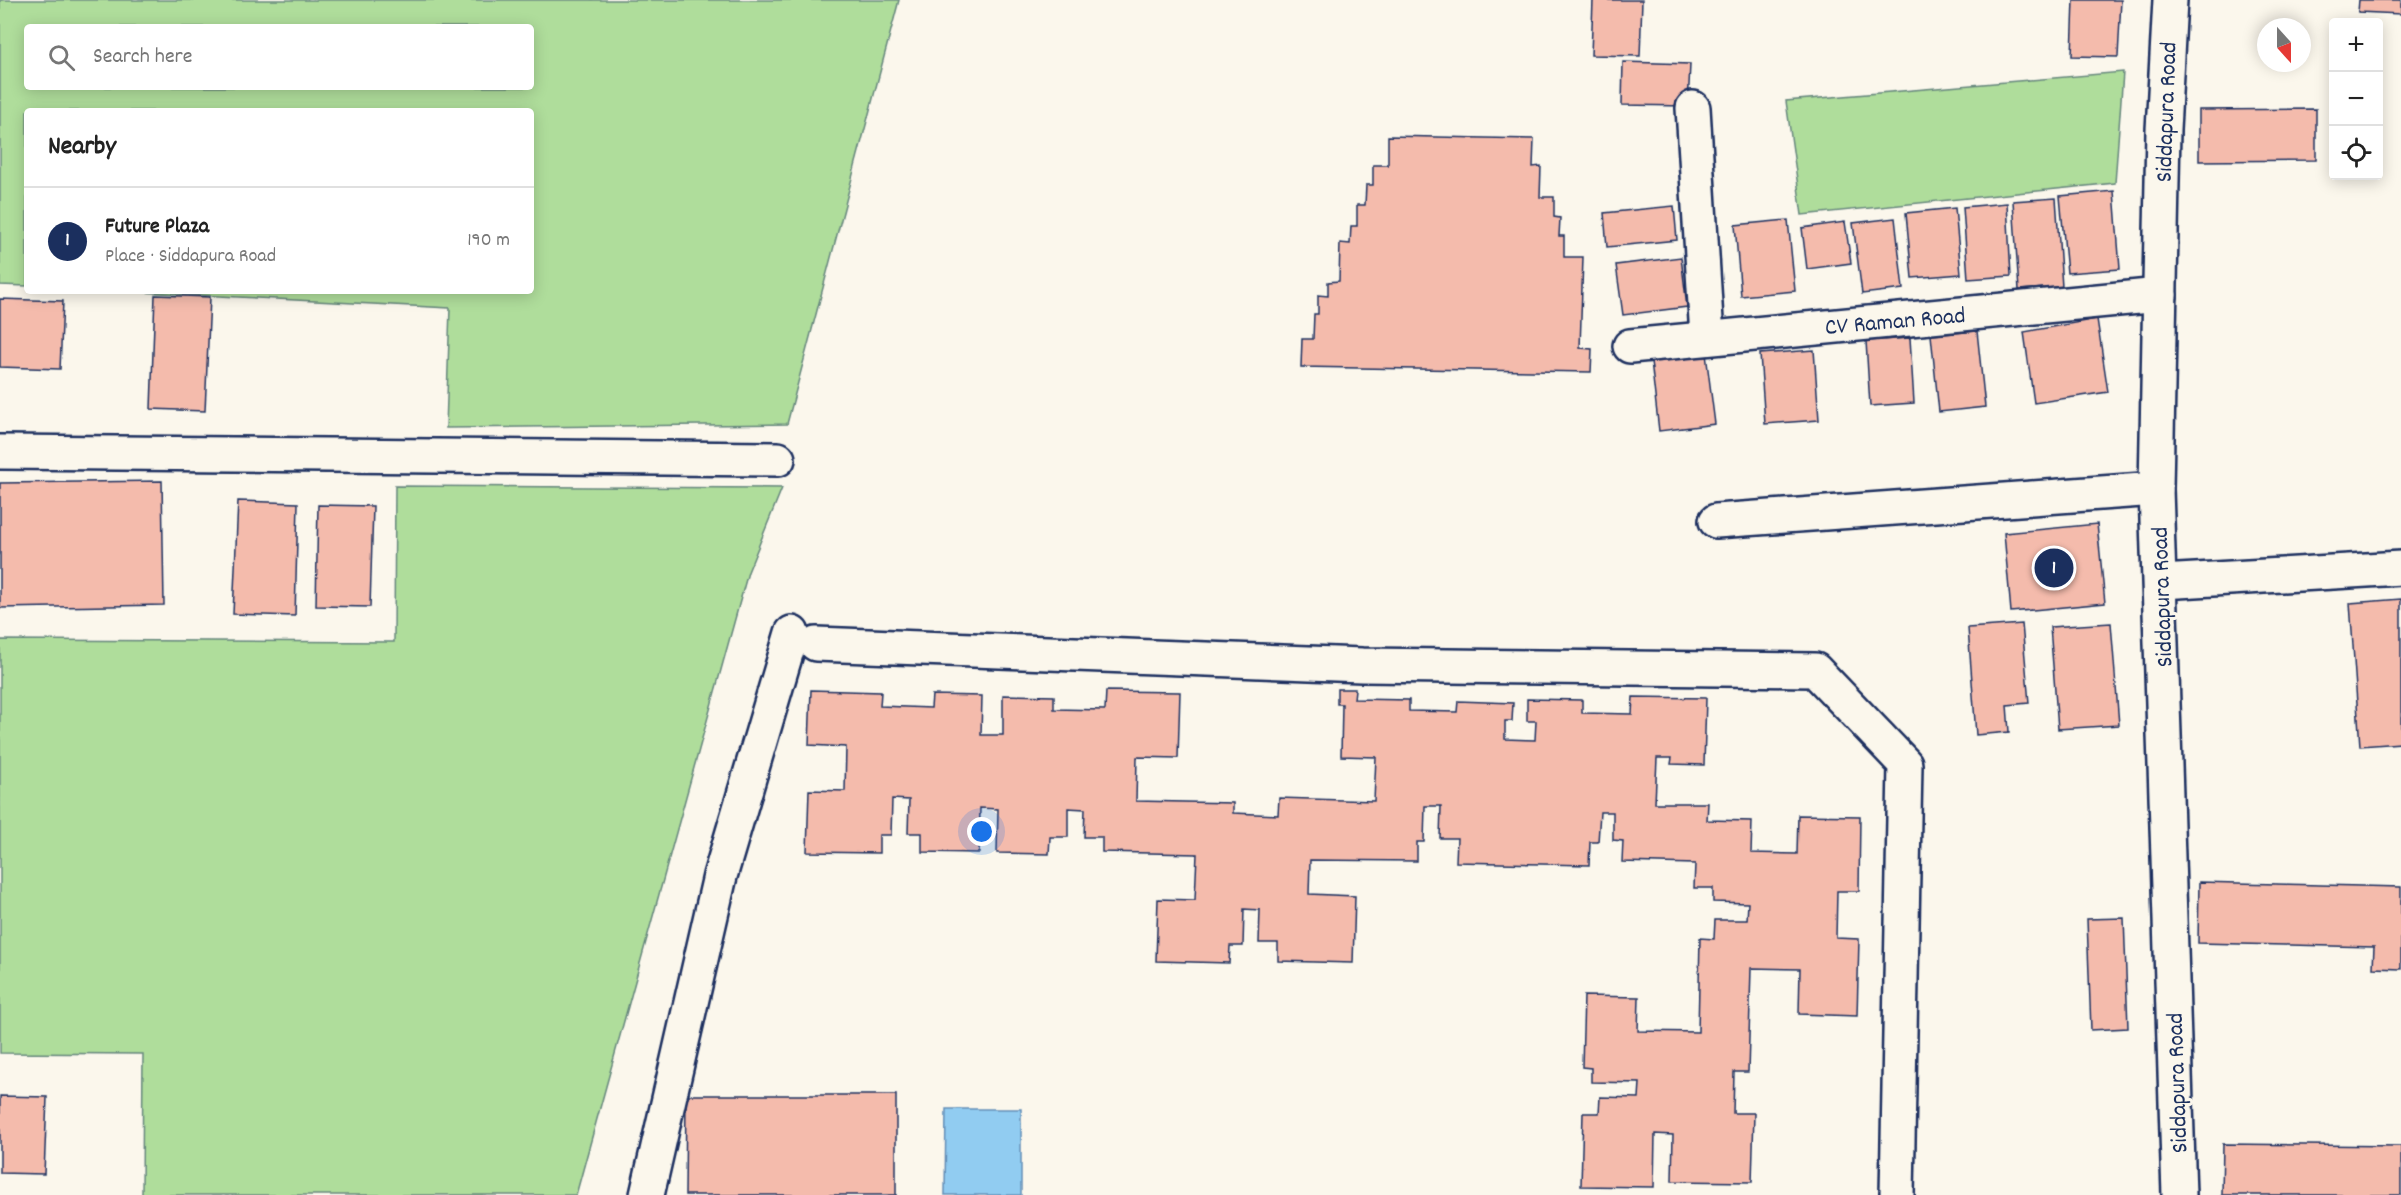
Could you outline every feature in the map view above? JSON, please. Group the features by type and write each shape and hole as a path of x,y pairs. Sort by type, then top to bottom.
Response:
{"street":[{"name":"Siddapura Road","path":"2170,0 2163,130 2156,489 2161,582 2180,1195"},
{"path":"1693,108 1707,338"},
{"name":"CV Raman Road","path":"1630,346 2160,295"},
{"path":"0,452 778,459"},
{"path":"1716,521 2156,489"},
{"path":"2161,582 2401,568"},
{"path":"647,1195 720,876 804,639 1362,666 1815,670 1905,764 1897,1195"}],"green space":[{"path":"0,0 899,0 787,424 446,428 450,308 179,294 534,294 534,108 24,108 24,286 0,285"},
{"path":"2123,72 2115,183 1802,215 1786,101"},
{"path":"395,486 782,488 748,572 576,1195 142,1195 143,1054 0,1053 0,640 394,642"}],"water":[{"path":"946,1109 1021,1109 1021,1195 945,1195"}],"building":[{"path":"1593,0 1642,0 1640,56 1591,55"},
{"path":"2074,0 2121,0 2118,57 2072,56"},
{"path":"2359,0 2401,0 2401,14 2358,12"},
{"path":"1623,62 1690,64 1688,106 1622,105"},
{"path":"2316,109 2316,160 2199,161 2199,110"},
{"path":"1388,136 1534,139 1533,167 1541,166 1540,197 1554,197 1554,217 1560,218 1559,236 1564,236 1564,257 1583,257 1580,348 1592,349 1591,372 1301,367 1302,339 1313,339 1314,314 1318,314 1318,295 1328,296 1328,282 1339,281 1340,243 1350,244 1351,226 1357,226 1357,205 1365,205 1366,185 1373,185 1373,165 1388,165"},
{"path":"2114,191 2120,269 2067,273 2060,196"},
{"path":"2056,198 2062,287 2019,290 2013,201"},
{"path":"2007,203 2011,276 1968,279 1963,207"},
{"path":"1674,206 1677,240 1607,247 1604,213"},
{"path":"1955,208 1961,274 1912,278 1906,213"},
{"path":"1895,218 1903,289 1862,294 1853,223"},
{"path":"1788,220 1795,291 1741,296 1735,225"},
{"path":"1845,222 1851,263 1807,269 1802,228"},
{"path":"1681,257 1687,307 1623,315 1616,265"},
{"path":"155,295 210,297 205,411 151,409"},
{"path":"0,299 63,301 60,369 0,367"},
{"path":"2097,319 2108,392 2034,403 2024,332"},
{"path":"1977,331 1985,407 1939,412 1931,335"},
{"path":"1910,338 1914,403 1870,406 1866,341"},
{"path":"1814,350 1819,420 1765,424 1760,354"},
{"path":"1706,354 1715,424 1659,431 1651,361"},
{"path":"162,481 164,605 0,608 0,483"},
{"path":"238,501 298,503 295,616 233,614"},
{"path":"318,505 373,506 370,607 316,606"},
{"path":"2097,524 2105,603 2011,612 2004,533"},
{"path":"2401,599 2401,743 2360,746 2350,603"},
{"path":"2111,623 2119,725 2058,729 2050,627"},
{"path":"2022,624 2029,703 2007,705 2009,732 1976,735 1968,628"},
{"path":"1337,689 1355,689 1354,699 1409,700 1409,711 1457,712 1458,701 1513,703 1512,721 1505,721 1505,739 1535,740 1536,721 1527,721 1527,699 1582,700 1582,713 1632,714 1633,697 1706,698 1704,765 1671,764 1672,758 1657,758 1655,803 1708,803 1707,820 1752,821 1751,853 1797,854 1798,815 1860,816 1859,891 1837,891 1836,938 1859,939 1857,1016 1799,1014 1800,969 1751,968 1748,1072 1734,1072 1733,1113 1754,1113 1752,1182 1672,1181 1673,1135 1655,1134 1654,1187 1581,1186 1583,1113 1599,1113 1600,1097 1639,1098 1640,1083 1591,1082 1591,1068 1582,1067 1584,996 1639,997 1638,1031 1698,1032 1700,938 1714,939 1715,920 1747,920 1748,903 1713,902 1713,888 1694,888 1695,864 1622,862 1623,841 1613,840 1613,812 1600,812 1598,842 1590,842 1589,865 1456,862 1457,838 1440,838 1441,806 1425,806 1424,842 1417,842 1417,861 1310,860 1309,894 1355,896 1353,963 1278,961 1278,943 1259,943 1260,910 1244,909 1243,946 1230,946 1229,963 1156,961 1158,899 1195,900 1197,854 1102,852 1102,837 1084,837 1085,809 1068,808 1068,837 1050,837 1049,854 997,853 998,809 980,808 979,853 922,852 922,833 908,833 909,800 892,799 891,835 879,835 879,853 807,852 809,790 845,791 846,747 809,745 811,690 881,692 880,706 931,708 932,695 982,696 981,735 1003,735 1003,695 1054,696 1054,709 1105,710 1106,691 1180,692 1178,758 1137,757 1136,801 1233,803 1233,813 1278,815 1279,798 1374,801 1376,757 1341,756 1342,704 1337,704"},
{"path":"2199,882 2401,887 2401,969 2373,968 2374,947 2198,943"},
{"path":"2124,918 2128,1028 2091,1030 2087,919"},
{"path":"686,1095 896,1095 896,1195 685,1195"},
{"path":"0,1096 47,1097 44,1174 0,1173"},
{"path":"2223,1144 2401,1146 2401,1195 2222,1195"}],"place":[{"name":"Future Plaza","path":"2054,568"}]}
